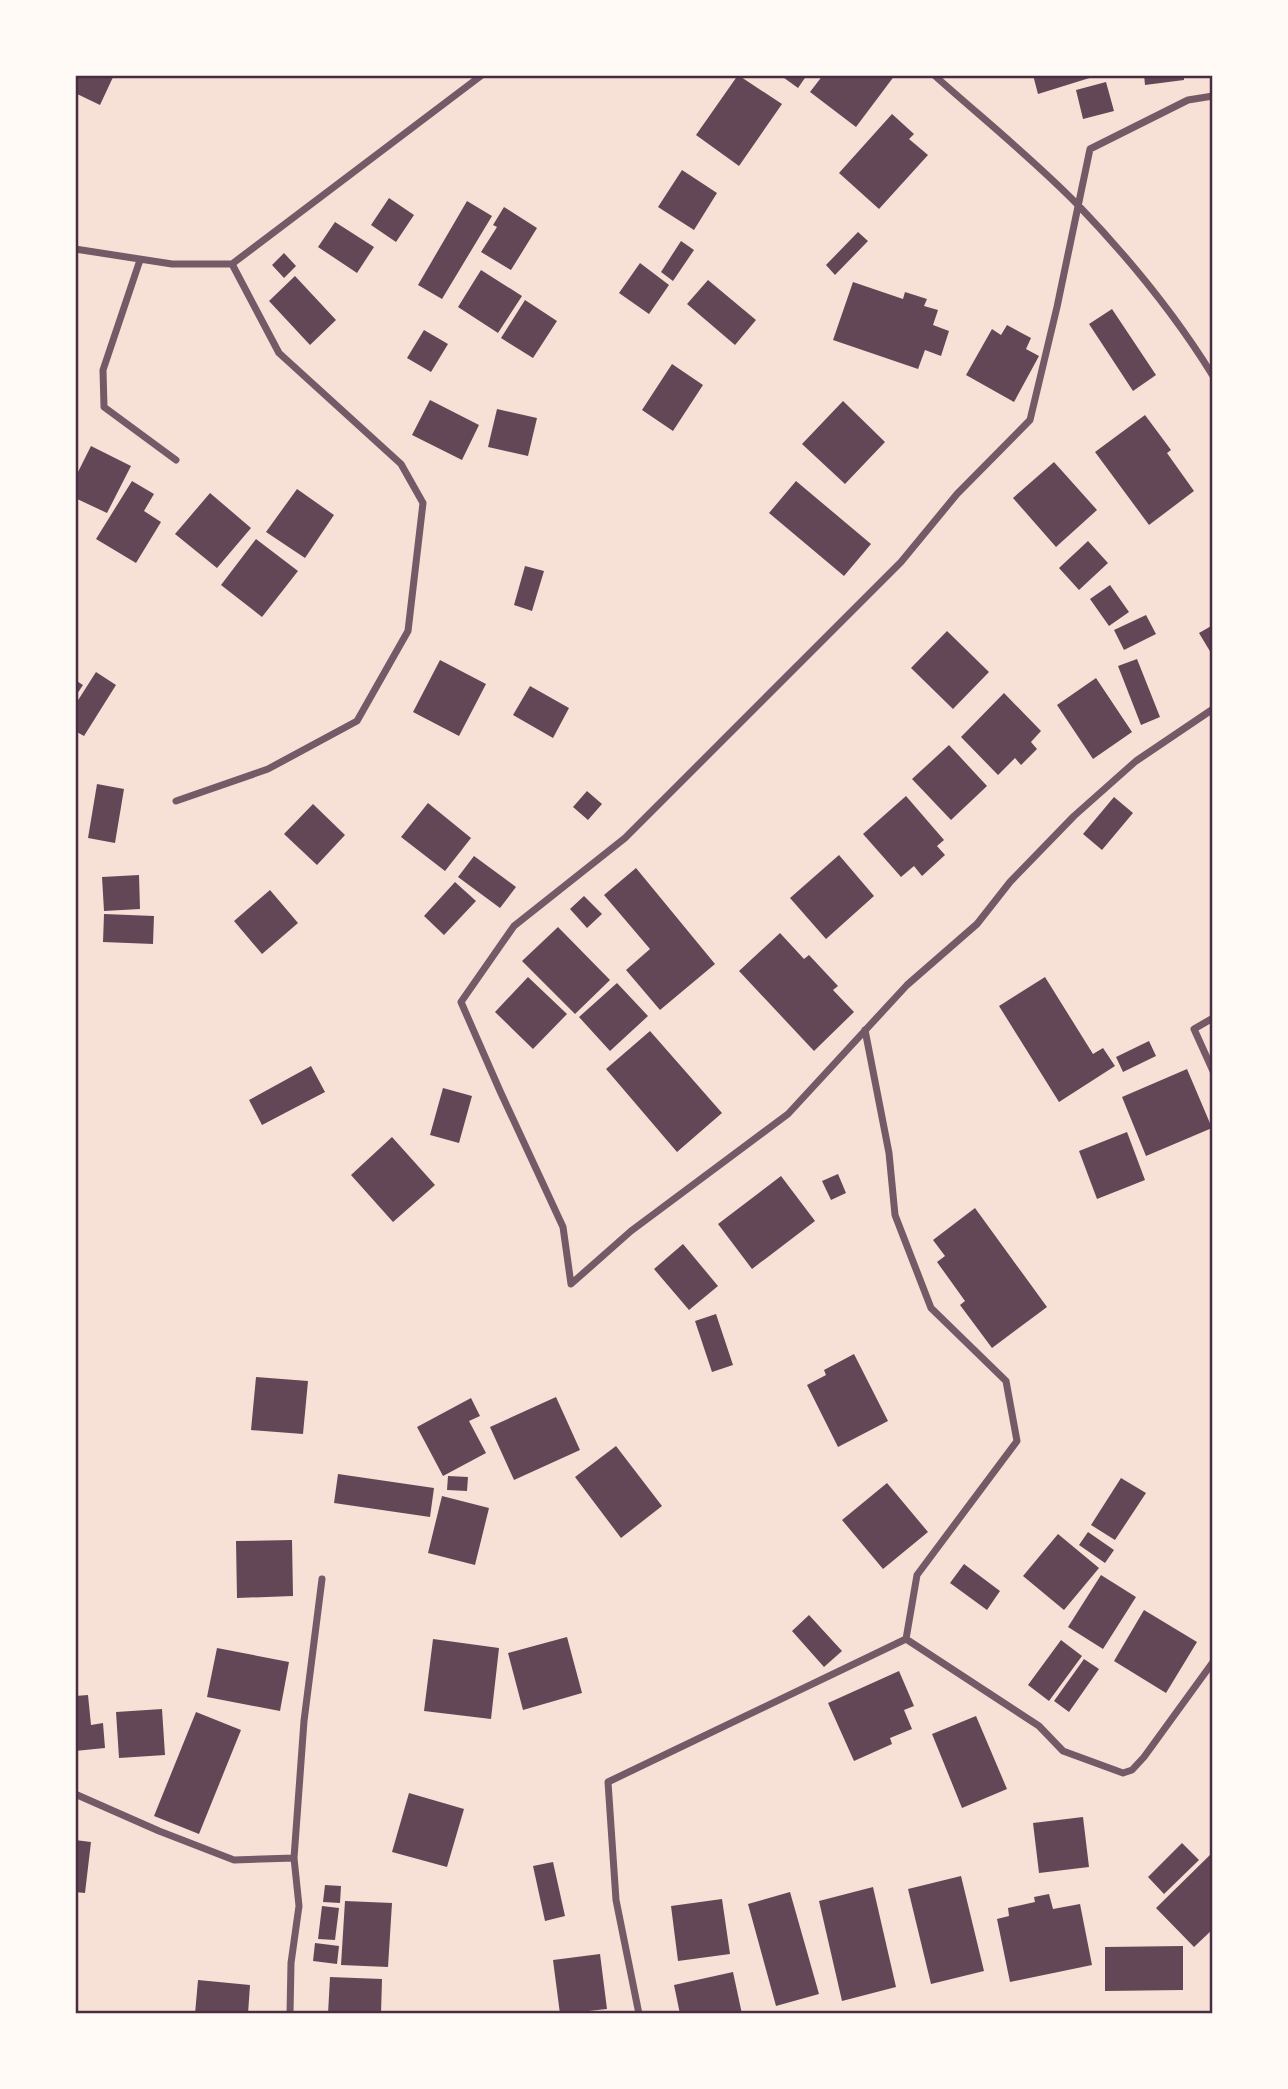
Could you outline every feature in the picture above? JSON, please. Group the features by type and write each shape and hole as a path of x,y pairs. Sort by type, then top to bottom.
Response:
{"street":[{"path":"75,249 172,264 232,264 482,75"},
{"path":"934,75 1015,145 1077,205 1189,337 1213,376"},
{"path":"1213,96 1188,100 1090,149 1030,420 957,494 901,562 625,838 514,926 461,1002 562,1227 571,1284 631,1231 788,1114 907,985 977,924 1010,883 1074,816 1136,761 1213,709"},
{"path":"140,260 103,370 104,407 176,460"},
{"path":"176,801 268,769 357,721 408,631 423,503 401,464 279,353 232,264"},
{"path":"1213,1018 1194,1028 1213,1071"},
{"path":"865,1030 889,1153 895,1215 931,1308 1006,1381 1017,1441 917,1575 906,1639"},
{"path":"290,2014 291,1963 299,1906 294,1858 304,1721 322,1579"},
{"path":"906,1639 1039,1726 1063,1751 1123,1773 1132,1770 1144,1757 1213,1662"},
{"path":"639,2014 616,1900 608,1782 906,1639"},
{"path":"75,1794 234,1860 294,1858"}],"building":[{"path":"75,75 114,75 100,105 75,93"},
{"path":"738,75 782,104 739,166 696,135"},
{"path":"780,75 807,75 798,88"},
{"path":"823,75 895,75 856,127 810,92"},
{"path":"1033,75 1096,75 1096,76 1038,94"},
{"path":"1144,75 1184,75 1184,80 1145,85"},
{"path":"1106,82 1114,111 1083,119 1076,90"},
{"path":"892,114 914,134 909,139 928,155 879,209 839,173"},
{"path":"682,170 717,193 694,230 658,207"},
{"path":"389,198 414,215 396,242 371,225"},
{"path":"467,201 492,216 442,299 418,285"},
{"path":"504,207 537,228 511,270 481,252 497,227 493,225"},
{"path":"335,222 374,247 357,273 318,247"},
{"path":"858,232 868,241 835,275 826,265"},
{"path":"681,241 694,250 673,281 661,272"},
{"path":"284,253 296,266 284,278 272,265"},
{"path":"640,263 669,285 649,314 619,293"},
{"path":"481,270 522,296 498,333 458,307"},
{"path":"295,276 336,320 310,345 269,301"},
{"path":"708,280 756,320 735,345 687,304"},
{"path":"853,282 903,299 905,292 927,299 924,306 938,310 933,325 949,331 941,356 925,350 918,369 833,340"},
{"path":"525,300 557,321 533,358 501,338"},
{"path":"1112,309 1156,375 1133,391 1089,324"},
{"path":"1007,325 1031,338 1026,349 1039,356 1014,402 966,375 992,329 1001,335"},
{"path":"424,330 448,344 431,372 407,358"},
{"path":"672,364 703,385 673,431 642,410"},
{"path":"430,400 479,425 462,460 412,435"},
{"path":"843,401 885,442 845,484 802,444"},
{"path":"497,409 537,418 528,456 488,447"},
{"path":"1145,415 1171,450 1167,453 1194,491 1149,525 1095,452"},
{"path":"91,446 131,466 107,513 75,498 75,478"},
{"path":"1054,462 1097,510 1056,547 1013,498"},
{"path":"132,481 154,494 144,511 161,522 136,563 96,539"},
{"path":"796,481 871,544 844,576 769,513"},
{"path":"297,489 334,515 305,558 266,532"},
{"path":"210,493 251,528 217,568 175,534"},
{"path":"256,539 298,571 262,617 221,585"},
{"path":"1088,541 1108,563 1079,590 1059,568"},
{"path":"525,566 544,571 532,611 514,605"},
{"path":"1110,585 1129,612 1109,626 1090,599"},
{"path":"1146,615 1156,634 1124,650 1114,630"},
{"path":"1213,625 1213,652 1211,653 1199,633"},
{"path":"947,631 989,672 953,709 911,668"},
{"path":"1137,659 1160,717 1141,725 1118,666"},
{"path":"440,660 486,684 459,736 413,712"},
{"path":"96,672 116,685 84,736 75,731 75,705"},
{"path":"1096,678 1132,732 1093,759 1057,705"},
{"path":"75,680 83,685 75,697"},
{"path":"530,686 569,708 553,738 513,715"},
{"path":"1004,693 1041,731 1031,742 1037,749 1021,765 1015,758 998,775 961,737"},
{"path":"949,745 987,786 951,820 912,779"},
{"path":"97,784 124,789 115,843 88,838"},
{"path":"587,791 602,804 588,820 573,807"},
{"path":"906,796 944,840 937,846 945,855 922,876 914,866 901,877 863,834"},
{"path":"1114,797 1133,813 1102,850 1083,834"},
{"path":"428,803 471,838 445,871 401,837"},
{"path":"313,804 345,835 317,865 284,834"},
{"path":"839,855 874,896 826,939 790,898"},
{"path":"474,856 516,887 500,908 458,877"},
{"path":"636,868 715,964 660,1010 626,970 650,949 604,895"},
{"path":"139,875 140,909 104,911 102,877"},
{"path":"455,882 476,901 444,935 424,916"},
{"path":"270,890 298,923 262,954 234,921"},
{"path":"584,896 602,914 587,928 570,909"},
{"path":"104,914 154,916 153,944 103,942"},
{"path":"558,927 610,980 575,1014 522,961"},
{"path":"780,933 804,959 809,955 838,986 833,990 854,1012 814,1051 739,971"},
{"path":"528,977 567,1014 533,1049 495,1012"},
{"path":"1045,977 1093,1054 1103,1048 1115,1066 1059,1102 999,1006"},
{"path":"617,983 648,1016 610,1051 579,1017"},
{"path":"650,1031 722,1113 677,1152 606,1069"},
{"path":"1149,1041 1156,1056 1123,1072 1116,1057"},
{"path":"311,1066 325,1092 262,1125 249,1100"},
{"path":"1187,1069 1212,1128 1146,1156 1122,1097"},
{"path":"443,1088 472,1096 459,1143 430,1135"},
{"path":"1127,1132 1145,1180 1097,1199 1079,1151"},
{"path":"392,1137 435,1185 393,1222 351,1175"},
{"path":"838,1174 846,1193 831,1200 822,1181"},
{"path":"781,1176 815,1221 752,1269 718,1224"},
{"path":"975,1208 1047,1307 992,1348 960,1305 965,1301 937,1262 945,1256 933,1240"},
{"path":"683,1244 718,1286 689,1310 654,1269"},
{"path":"716,1314 733,1365 712,1372 695,1321"},
{"path":"854,1354 888,1421 838,1447 807,1385 826,1375 824,1370"},
{"path":"256,1377 308,1381 303,1434 251,1430"},
{"path":"556,1397 580,1450 514,1480 490,1427"},
{"path":"471,1398 480,1416 469,1421 486,1453 443,1476 417,1427"},
{"path":"616,1446 662,1506 621,1538 575,1477"},
{"path":"338,1474 434,1488 430,1517 334,1503"},
{"path":"448,1476 468,1477 467,1491 447,1490"},
{"path":"1121,1478 1146,1493 1115,1540 1091,1525"},
{"path":"887,1483 928,1532 883,1569 842,1520"},
{"path":"442,1496 489,1508 475,1565 428,1553"},
{"path":"1088,1532 1114,1550 1105,1563 1079,1545"},
{"path":"1058,1534 1099,1568 1064,1610 1023,1576"},
{"path":"292,1540 293,1596 237,1598 236,1541"},
{"path":"964,1564 1000,1591 987,1610 950,1583"},
{"path":"1101,1575 1136,1597 1103,1649 1068,1627"},
{"path":"1144,1610 1197,1642 1166,1693 1114,1661"},
{"path":"809,1615 842,1651 824,1667 792,1631"},
{"path":"567,1637 582,1693 523,1710 508,1653"},
{"path":"433,1639 499,1648 491,1719 424,1711"},
{"path":"1061,1640 1082,1656 1049,1701 1028,1685"},
{"path":"217,1648 289,1662 280,1711 207,1697"},
{"path":"1084,1659 1099,1669 1069,1712 1054,1701"},
{"path":"899,1671 914,1706 904,1710 912,1729 890,1738 892,1744 854,1761 828,1703"},
{"path":"88,1695 91,1725 103,1723 105,1748 75,1751 75,1696"},
{"path":"162,1709 165,1755 119,1758 116,1712"},
{"path":"196,1712 241,1730 199,1834 154,1816"},
{"path":"976,1716 1007,1789 962,1808 932,1734"},
{"path":"409,1793 464,1809 447,1867 392,1852"},
{"path":"1083,1817 1089,1867 1039,1873 1033,1823"},
{"path":"75,1840 91,1842 85,1893 75,1892"},
{"path":"1182,1843 1199,1860 1164,1894 1148,1877"},
{"path":"1213,1852 1213,1929 1194,1947 1156,1908"},
{"path":"553,1862 565,1916 545,1921 533,1866"},
{"path":"961,1876 984,1971 931,1984 908,1889"},
{"path":"325,1885 341,1886 340,1903 323,1902"},
{"path":"873,1887 896,1987 842,2001 819,1901"},
{"path":"790,1892 819,1994 776,2006 748,1904"},
{"path":"1049,1894 1053,1909 1080,1904 1092,1965 1010,1982 997,1919 1009,1916 1008,1908 1035,1902 1034,1897"},
{"path":"722,1899 730,1954 678,1961 671,1906"},
{"path":"345,1901 392,1903 388,1967 341,1965"},
{"path":"322,1906 339,1908 335,1940 318,1939"},
{"path":"315,1943 339,1946 337,1964 313,1961"},
{"path":"1183,1946 1183,1990 1105,1991 1105,1947"},
{"path":"600,1954 607,2009 560,2014 553,1960"},
{"path":"733,1972 742,2014 680,2014 674,1985"},
{"path":"330,1977 382,1979 381,2014 328,2014"},
{"path":"198,1980 250,1985 248,2014 195,2014"}]}
